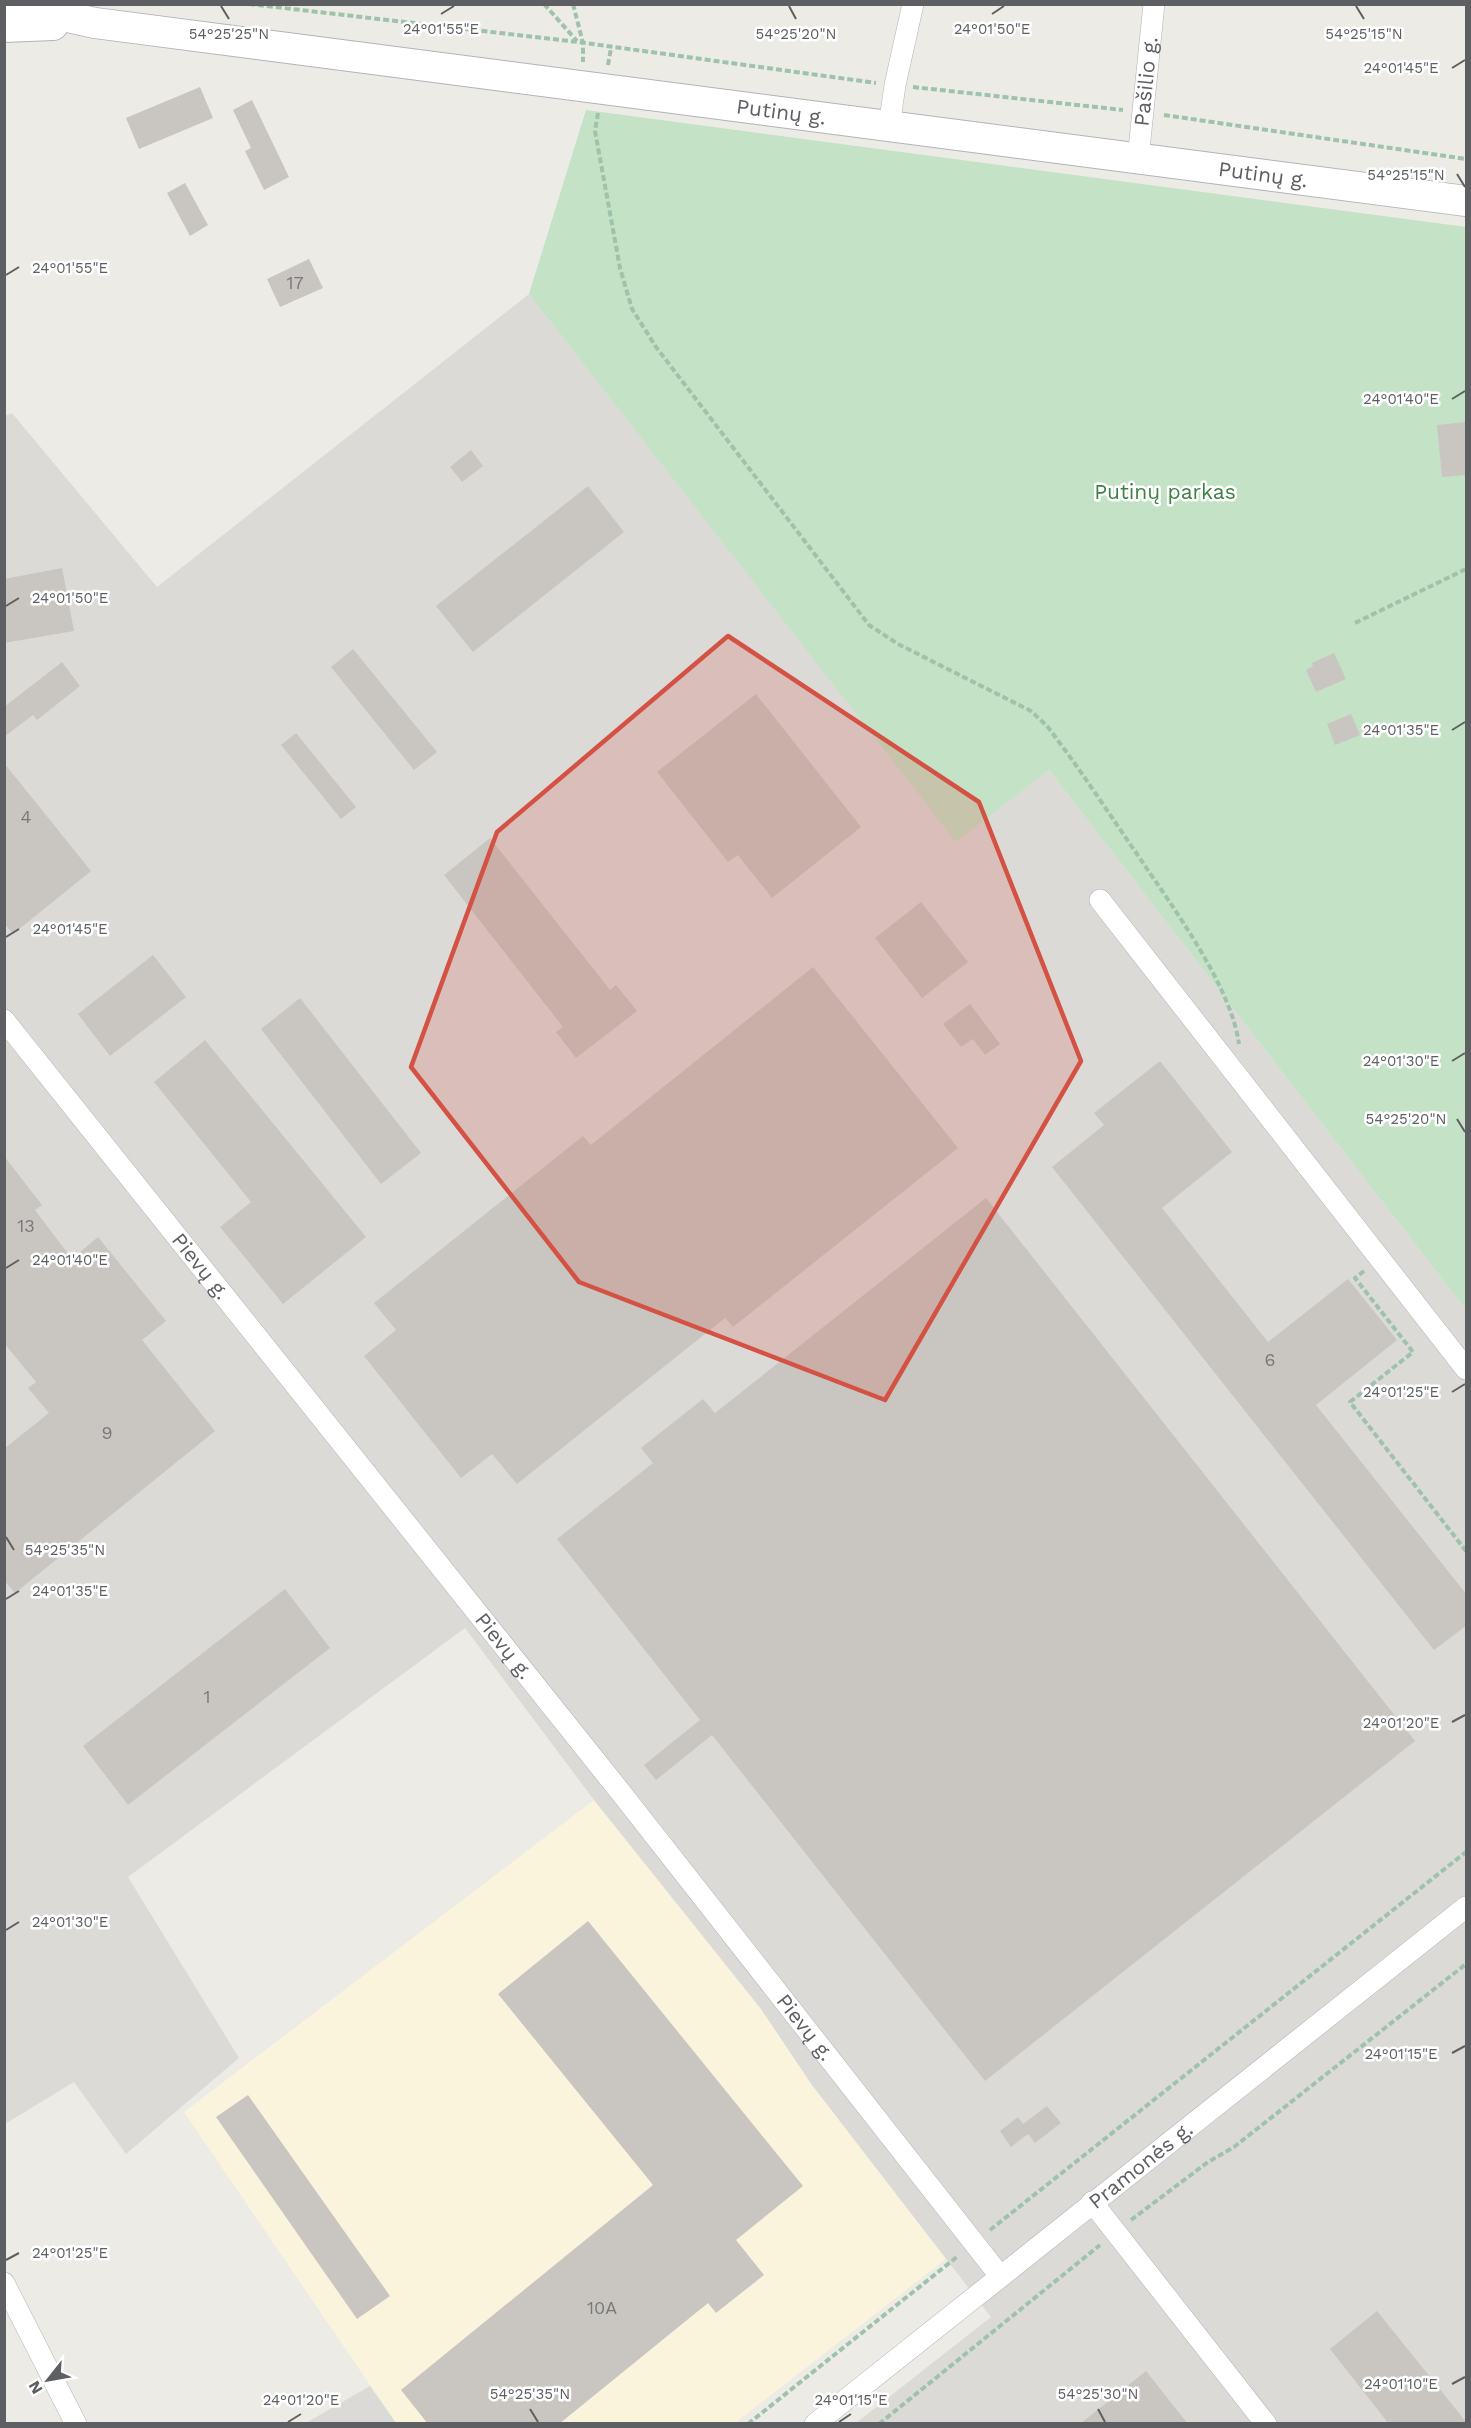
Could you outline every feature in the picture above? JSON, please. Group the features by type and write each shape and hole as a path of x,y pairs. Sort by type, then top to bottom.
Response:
{"main road":[{"name":"Putinų g.","path":"9,4 95,23 1467,201"},
{"name":"Putinų g.","path":"4,27 95,23"}],"street":[{"path":"889,127 895,85 913,4"},
{"name":"Pašilio g.","path":"1138,159 1154,4"},
{"path":"1100,900 1467,1369"},
{"name":"Pievų g.","path":"4,1020 622,1794 1000,2276"},
{"name":"Pramonės g.","path":"815,2424 1092,2202 1467,1907"},
{"path":"1092,2202 1266,2424"},
{"path":"4,2283 76,2424"}],"path":[{"path":"249,4 580,42 760,69 1143,112 1467,159"},
{"path":"544,4 580,42"},
{"path":"573,4 580,42 593,88 595,130 620,268 632,309 656,347 869,625 898,644 1030,711 1047,726 1174,910 1210,970 1237,1027 1241,1059 1234,1073"},
{"path":"1355,623 1467,569"},
{"path":"1379,1259 1355,1278 1413,1352 1350,1402 1467,1551"},
{"path":"748,2424 1467,1852"},
{"path":"879,2424 1116,2232 1208,2162 1234,2147 1467,1964"}],"highlighted area":[{"path":"728,636 979,802 1081,1061 885,1400 579,1282 411,1067 497,832"}],"shaded area":[{"path":"529,294 956,841 1049,770 1463,1306 1466,1303 1466,2423 856,2423 991,2317 812,2085 761,2009 594,1800 465,1628 128,1877 239,2058 126,2154 74,2082 5,2124 5,416 12,413 157,587"},
{"path":"594,1800 761,2009 812,2085 946,2259 735,2423 396,2423 184,2112"},
{"path":"370,2386 396,2423 306,2423"}],"green space":[{"name":"Putinų parkas","path":"586,110 1466,227 1466,1303 1463,1306 1049,770 956,842 529,294"}],"building":[{"path":"200,87 213,118 139,149 126,118"},
{"path":"252,100 289,177 264,190 245,151 251,148 233,110"},
{"path":"185,183 208,225 190,236 167,193"},
{"path":"309,259 323,288 280,307 267,279"},
{"path":"1467,422 1467,475 1442,477 1437,425"},
{"path":"471,450 483,466 462,482 450,467"},
{"path":"588,486 624,532 473,652 436,606"},
{"path":"62,568 74,631 4,643 4,579"},
{"path":"353,649 437,752 414,770 331,667"},
{"path":"1334,653 1346,679 1316,692 1306,670 1313,666 1312,663"},
{"path":"62,662 80,686 37,720 33,715 4,737 4,707"},
{"path":"756,694 861,827 772,898 738,855 728,862 657,772"},
{"path":"1351,714 1360,735 1335,745 1327,724"},
{"path":"296,733 356,807 341,819 281,745"},
{"path":"4,763 91,871 13,934 4,923"},
{"path":"490,838 610,990 616,985 637,1011 576,1058 556,1032 563,1027 444,875"},
{"path":"921,902 968,962 922,998 875,938"},
{"path":"153,955 186,997 110,1056 78,1014"},
{"path":"813,967 958,1148 733,1327 725,1318 517,1484 492,1454 461,1478 364,1356 396,1330 374,1303 583,1136 591,1145"},
{"path":"300,998 421,1153 381,1184 261,1029"},
{"path":"970,1004 1000,1044 985,1055 973,1039 961,1047 943,1024"},
{"path":"205,1040 366,1237 283,1304 220,1227 251,1202 154,1082"},
{"path":"1160,1061 1232,1152 1162,1208 1268,1342 1348,1279 1397,1340 1316,1405 1467,1595 1467,1625 1434,1650 1052,1167 1104,1125 1094,1113"},
{"path":"4,1156 42,1205 35,1210 72,1259 98,1237 166,1321 142,1340 215,1431 15,1593 4,1580 4,1449 49,1413 28,1388 36,1382 4,1343"},
{"path":"986,1198 1415,1741 985,2081 712,1735 656,1780 644,1765 700,1720 557,1539 653,1463 641,1448 703,1399 715,1413"},
{"path":"285,1589 330,1648 128,1805 83,1746"},
{"path":"588,1921 803,2186 736,2240 764,2275 716,2313 708,2303 559,2424 428,2424 401,2390 653,2185 498,1994"},
{"path":"248,2095 390,2296 357,2319 216,2117"},
{"path":"1047,2106 1061,2123 1035,2143 1028,2134 1011,2147 1000,2131 1018,2117 1023,2124"},
{"path":"1377,2311 1467,2424 1389,2424 1330,2349"},
{"path":"1146,2371 1188,2424 1080,2424"}]}
